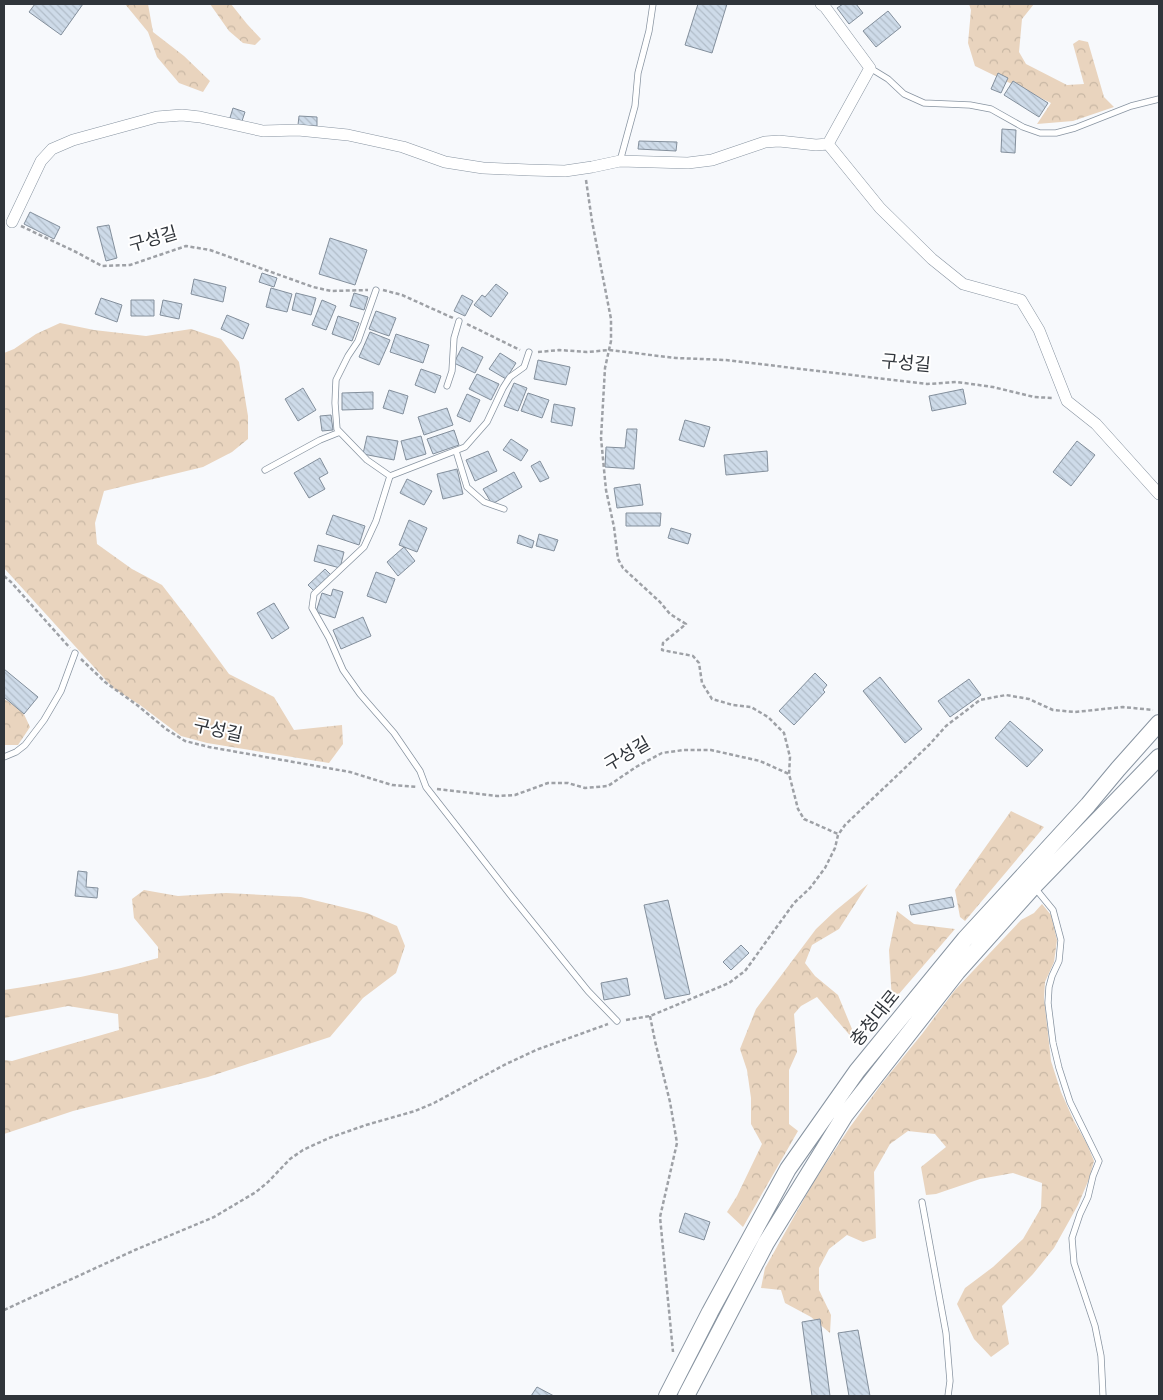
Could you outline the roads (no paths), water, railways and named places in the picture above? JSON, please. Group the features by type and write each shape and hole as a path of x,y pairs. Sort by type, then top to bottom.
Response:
{"main road":[{"name":"충청대로","path":"667,1396 710,1312 788,1169 857,1071 965,939 1088,805 1118,768 1159,723"},
{"name":"충청대로","path":"686,1396 766,1243 845,1115 957,972 1034,886 1159,757"}],"street":[{"path":"821,4 870,68 828,144"},
{"path":"12,222 41,161 52,149 73,140 157,117 182,115 200,117 263,131 298,130 348,135 403,147 444,162 482,168 565,171 620,161 688,163 712,160 764,142 828,144"},
{"path":"828,144 880,208 932,259 963,284 1021,300 1039,330 1067,401 1096,424 1159,494"}],"lane":[{"path":"620,161 635,106 638,73 649,31 653,4"},
{"path":"870,68 888,79 904,94 924,103 970,105 991,109 1023,127 1040,133 1056,133 1075,128 1131,106 1159,99"},
{"path":"376,290 358,341 336,380 335,403 337,429 367,460 390,476"},
{"path":"447,386 452,371 454,338 459,320"},
{"path":"390,476 465,447 487,422 503,388 510,377 524,367 529,352"},
{"path":"264,470 320,440 340,432"},
{"path":"456,451 467,487 484,502 504,510"},
{"path":"390,476 376,521 364,547 314,594 312,608 329,638 343,670 360,694 394,733 420,771 426,787 512,898 588,991 617,1021"},
{"path":"4,757 16,752 25,744 44,720 61,691 75,653"},
{"path":"1034,886 1053,910 1061,940 1059,961 1049,987 1048,1003 1053,1043 1070,1102 1099,1161 1092,1176 1088,1197 1072,1238 1074,1262 1096,1326 1101,1356 1103,1396"},
{"path":"922,1202 946,1333 950,1381 948,1396"}]}
